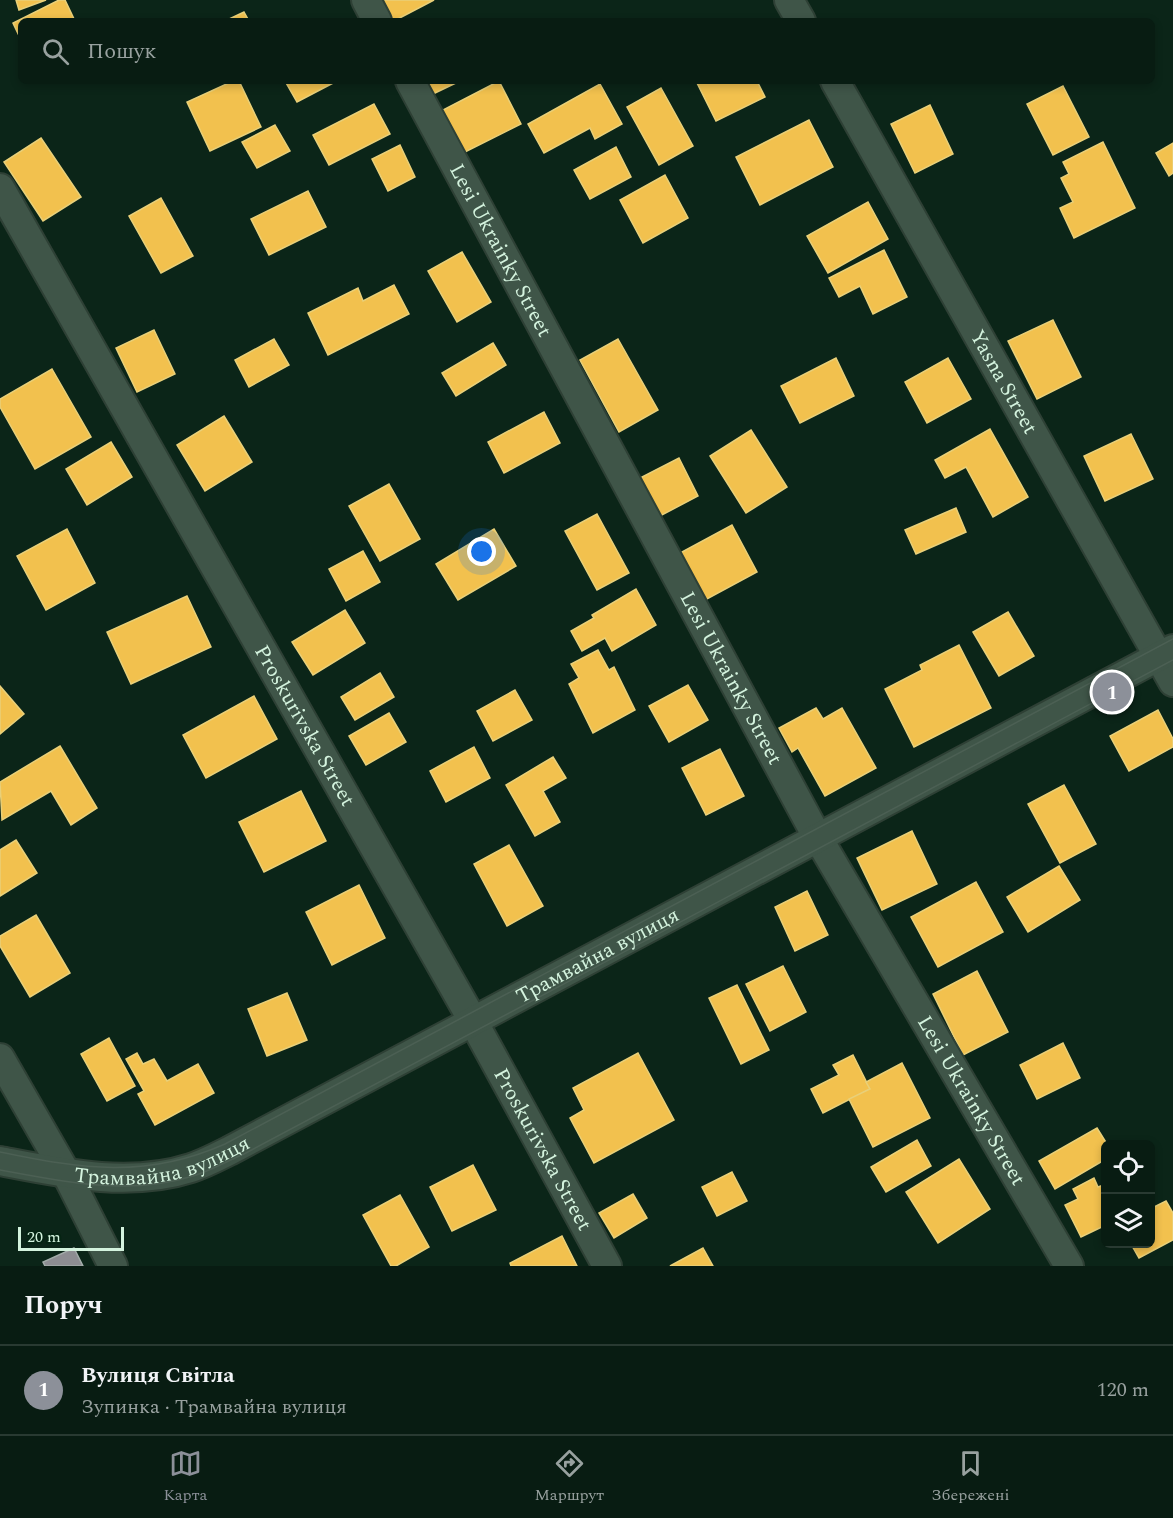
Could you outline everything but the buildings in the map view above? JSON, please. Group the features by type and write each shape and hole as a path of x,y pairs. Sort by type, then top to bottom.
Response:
{"street":[{"path":"366,0 375,18"},
{"path":"789,0 799,18"},
{"name":"Lesi Ukrainky Street","path":"412,84 818,838 1069,1266"},
{"name":"Yasna Street","path":"837,84 1166,653 1173,682"},
{"name":"Proskurivska Street","path":"0,188 473,1022 607,1266"},
{"name":"Трамвайна вулиця","path":"0,1161 66,1173 136,1178 193,1168 229,1152 1166,653"},
{"path":"0,1058 66,1173 113,1266"}],"tram line":[{"path":"0,1152 59,1163 114,1168 168,1162 225,1144 1173,639"},
{"path":"0,1170 48,1179 121,1186 169,1182 212,1169 1173,660"}],"place":[{"name":"Вулиця Світла","path":"1112,692"}]}
